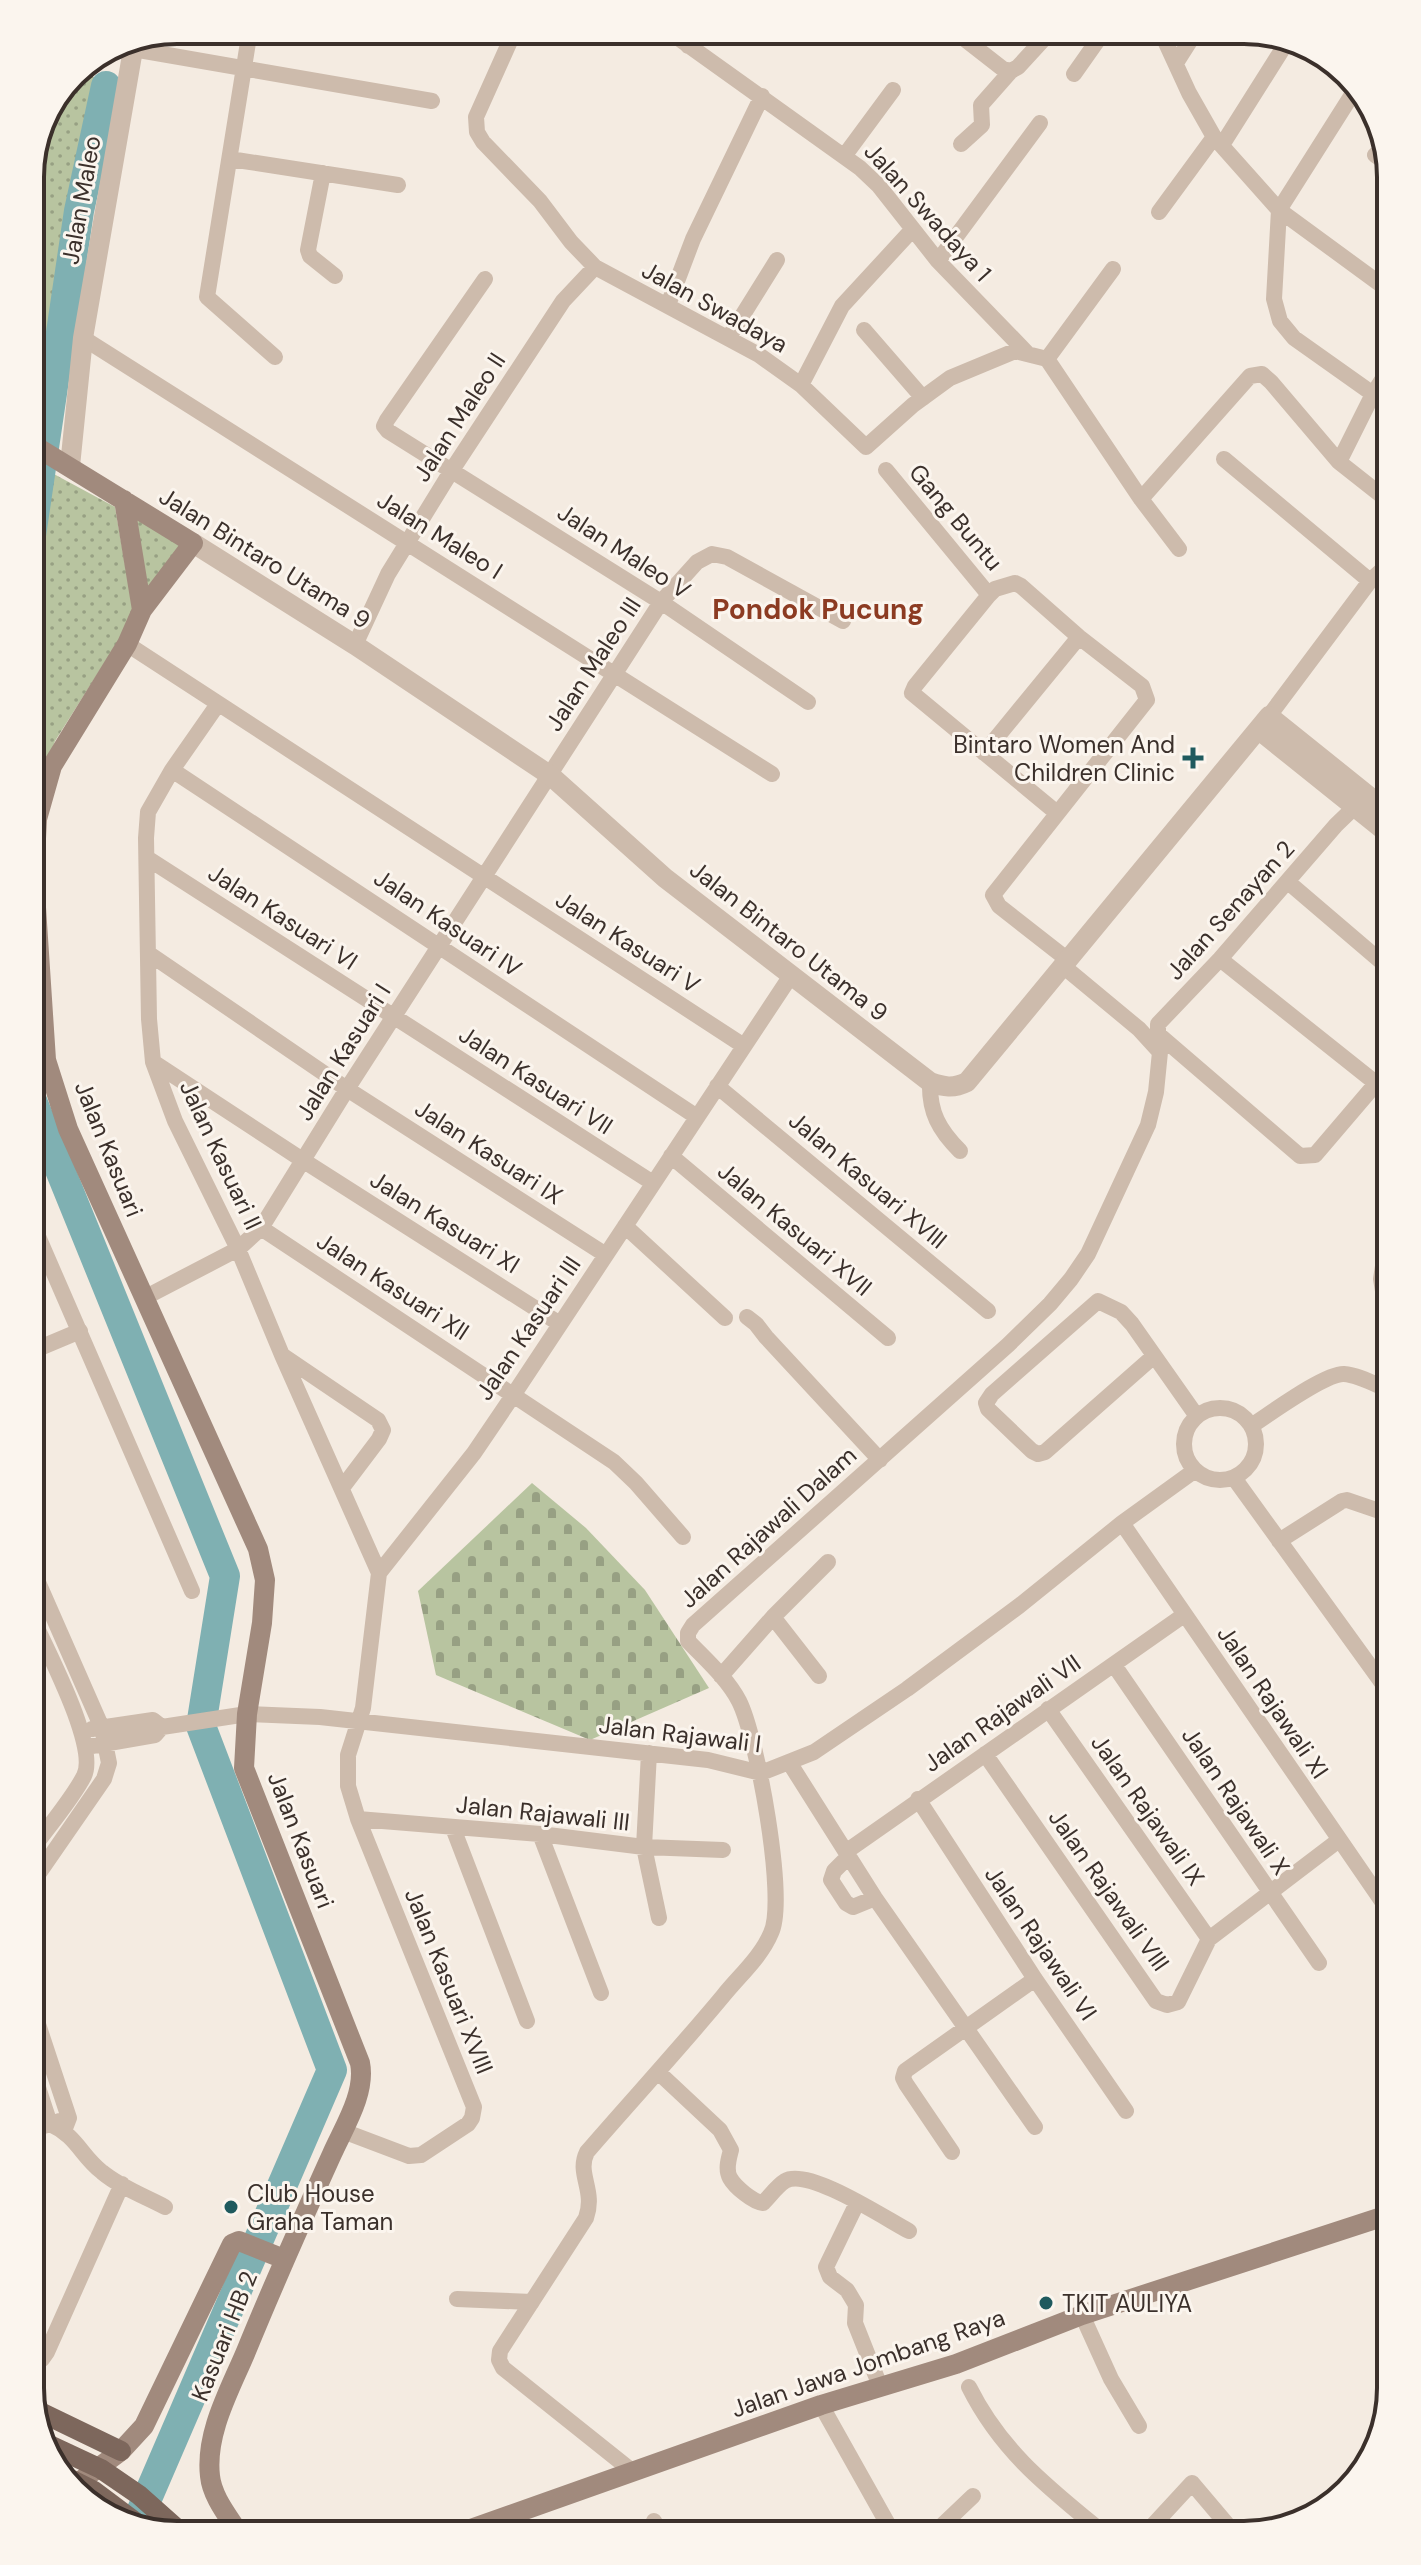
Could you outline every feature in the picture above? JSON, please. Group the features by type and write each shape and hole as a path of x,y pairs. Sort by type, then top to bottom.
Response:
{"main road":[{"name":"Jalan Bintaro Utama 9","path":"44,451 193,543"},
{"path":"124,500 142,610"},
{"path":"142,610 193,543"},
{"name":"Jalan Kasuari","path":"44,794 52,766 127,644 142,610"},
{"name":"Jalan Kasuari","path":"44,1074 258,1549 265,1580 262,1623 247,1714 244,1768 360,2063 362,2076 343,2131 279,2257"},
{"name":"Jalan Jawa Jombang Raya","path":"510,2521 632,2471 821,2405 956,2364 1082,2315 1377,2219"},
{"name":"Kasuari HB 2","path":"81,2480 121,2451 144,2426 230,2246 239,2241 279,2257 215,2427 209,2460 210,2479 231,2521"},
{"path":"47,2415 121,2451"},
{"path":"59,2450 101,2469 139,2495 168,2521"},
{"path":"91,2489 109,2502"}],"street":[{"path":"248,44 207,297 275,357"},
{"name":"Jalan Swadaya","path":"509,44 476,117 477,132 498,160 540,201 571,242 595,267 729,337 801,385 866,447 950,378 1015,351 1047,359"},
{"name":"Jalan Swadaya 1","path":"685,44 845,155 879,186 938,261 1027,353"},
{"path":"971,44 1003,69 1011,71"},
{"path":"961,144 982,125 981,105 1039,44"},
{"path":"1074,74 1095,44"},
{"path":"1167,44 1218,141 1279,210 1377,282"},
{"path":"1176,63 1188,44"},
{"path":"149,47 244,69 432,101"},
{"path":"1159,212 1218,141 1282,50"},
{"name":"Jalan Maleo","path":"65,463 83,338 133,52"},
{"path":"845,155 893,90"},
{"path":"668,305 693,239 762,96"},
{"path":"1350,97 1279,210 1274,299 1280,321 1294,338 1373,394"},
{"path":"938,261 1040,123"},
{"path":"230,159 398,185"},
{"path":"323,173 307,244 310,256 335,276"},
{"path":"801,385 842,306 912,230"},
{"path":"729,337 777,260"},
{"name":"Jalan Maleo II","path":"355,645 388,574 452,470 563,301 595,267"},
{"path":"1113,269 1047,359 1141,499 1179,549"},
{"name":"Jalan Maleo V","path":"485,279 384,426 661,602 808,702"},
{"path":"864,330 923,398"},
{"name":"Jalan Maleo I","path":"83,338 772,774"},
{"path":"1141,499 1250,376 1262,374 1339,462 1377,492"},
{"path":"1339,462 1377,388"},
{"path":"1224,459 1370,581"},
{"name":"Gang Buntu","path":"886,470 989,595"},
{"name":"Jalan Bintaro Utama 9","path":"193,543 355,645 551,776 665,878 790,977 930,1082 957,1087"},
{"name":"Jalan Maleo III","path":"551,776 661,602 697,562 712,554 727,557 843,621"},
{"path":"932,1114 957,1087 967,1082 1066,963 1264,723 1377,575"},
{"path":"1057,813 912,693 989,595 1008,584 1021,586 1142,686 1147,700 993,895 999,906 1066,963"},
{"path":"984,753 1079,637"},
{"path":"127,644 485,878"},
{"name":"Jalan Kasuari II","path":"218,704 172,770 148,812 149,1019 153,1062 175,1121 238,1249 379,1573"},
{"path":"1264,723 1357,798 1377,820"},
{"name":"Jalan Kasuari IV","path":"172,770 697,1117"},
{"name":"Jalan Kasuari I","path":"238,1249 261,1228 347,1089 551,776"},
{"path":"1357,798 1377,807"},
{"name":"Jalan Senayan 2","path":"1357,798 1288,882 1158,1024 1158,1034 1300,1156 1315,1155 1377,1084"},
{"name":"Jalan Kasuari VI","path":"147,858 394,1017"},
{"name":"Jalan Kasuari V","path":"485,878 744,1046"},
{"path":"1288,882 1377,958"},
{"name":"Jalan Kasuari IX","path":"148,953 347,1089 606,1255"},
{"path":"1220,959 1377,1084"},
{"name":"Jalan Rajawali Dalam","path":"632,2471 503,2368 499,2360 500,2351 586,2218 591,2200 582,2167 587,2152 762,1949 773,1932 778,1908 761,1773 747,1720 738,1698 688,1641 688,1633 803,1524 880,1460 1008,1345 1050,1304 1088,1254 1148,1125 1156,1092 1160,1052 1066,963"},
{"name":"Jalan Kasuari III","path":"379,1573 474,1453 790,977"},
{"name":"Jalan Kasuari VII","path":"394,1017 653,1183"},
{"name":"Jalan Kasuari XI","path":"153,1062 560,1324"},
{"path":"930,1082 932,1114 960,1151"},
{"name":"Jalan Kasuari XVIII","path":"717,1086 988,1311"},
{"name":"Jalan Kasuari XVII","path":"671,1156 888,1338"},
{"path":"625,1226 725,1318"},
{"name":"Jalan Kasuari XII","path":"261,1228 614,1462 646,1493 683,1537"},
{"path":"144,1298 238,1249"},
{"path":"44,1250 192,1591"},
{"path":"1154,1356 1045,1452 1038,1454 988,1409 986,1403 992,1394 1098,1301 1121,1312 1144,1338 1196,1415"},
{"path":"747,1317 880,1460"},
{"path":"44,1346 80,1331"},
{"path":"282,1355 378,1420 383,1430 342,1488"},
{"path":"1251,1426 1326,1379 1340,1374 1353,1375 1377,1385"},
{"path":"1216,1407 1236,1411 1251,1426 1257,1446 1250,1466 1234,1478 1213,1480 1194,1471 1184,1453 1185,1432 1196,1415 1216,1407"},
{"name":"Jalan Rajawali I","path":"84,1739 153,1720 164,1727 247,1714 320,1717 708,1760 761,1773 814,1752 907,1689 1194,1471"},
{"path":"1234,1478 1377,1676"},
{"path":"1279,1541 1342,1501 1377,1511"},
{"name":"Jalan Rajawali XI","path":"1122,1523 1377,1894"},
{"path":"721,1676 773,1617 828,1562"},
{"path":"360,1722 379,1573"},
{"path":"44,1597 103,1736 109,1763 108,1773 44,1866"},
{"name":"Jalan Rajawali VII","path":"848,1853 918,1799 1184,1615"},
{"path":"773,1617 819,1676"},
{"path":"44,1646 84,1739 87,1759 84,1775 44,1832"},
{"name":"Jalan Rajawali X","path":"1114,1665 1319,1963"},
{"name":"Jalan Rajawali IX","path":"1048,1709 1209,1939"},
{"name":"Jalan Kasuari XVIII","path":"343,2131 409,2156 421,2155 468,2124 474,2107 358,1819 348,1786 348,1755 360,1722"},
{"path":"649,1753 644,1847 659,1918"},
{"name":"Jalan Rajawali VIII","path":"985,1754 1156,2001 1167,2005 1178,2002 1209,1939 1339,1840"},
{"path":"789,1762 875,1898 1035,2127"},
{"name":"Jalan Rajawali VI","path":"918,1799 1035,1979 1126,2111"},
{"name":"Jalan Rajawali III","path":"358,1819 540,1834 644,1847 723,1850"},
{"path":"453,1828 527,2021"},
{"path":"540,1834 601,1993"},
{"path":"848,1853 831,1880 846,1903 853,1907 875,1898"},
{"path":"952,2152 903,2078 905,2071 1035,1979"},
{"path":"44,2057 61,2124"},
{"path":"658,2072 720,2130 731,2150 728,2166 730,2178 756,2203 763,2203 786,2180 802,2178 823,2184 909,2231"},
{"path":"44,2091 61,2124 100,2171 165,2207"},
{"path":"44,2127 61,2124"},
{"path":"44,2356 122,2184"},
{"path":"857,2203 826,2267 830,2277 847,2290 856,2305 855,2323 880,2386"},
{"path":"457,2299 532,2302"},
{"path":"1082,2315 1116,2390 1139,2426"},
{"path":"956,2364 969,2387 992,2413 1014,2456 1034,2477 1089,2521"},
{"path":"821,2405 886,2521"},
{"path":"1157,2521 1192,2483 1224,2521"},
{"path":"947,2521 973,2496"}],"green space":[{"path":"92,76 106,86 51,398 46,443 44,169 54,126 66,103"},
{"path":"44,469 115,507 134,616 55,741 44,774"},
{"path":"128,501 191,542 146,608"},
{"path":"532,1483 586,1528 645,1590 709,1688 590,1740 436,1675 418,1591"}],"waterway":[{"path":"44,447 79,211 106,86"},
{"path":"44,1130 225,1576 201,1726 332,2070 140,2515"}],"place":[{"name":"Bintaro Women And Children Clinic","path":"1193,758"},
{"name":"Club House Graha Taman","path":"231,2207"},
{"name":"TKIT AULIYA","path":"1046,2303"}],"district":[{"name":"Pondok Pucung","path":"818,609"}]}
